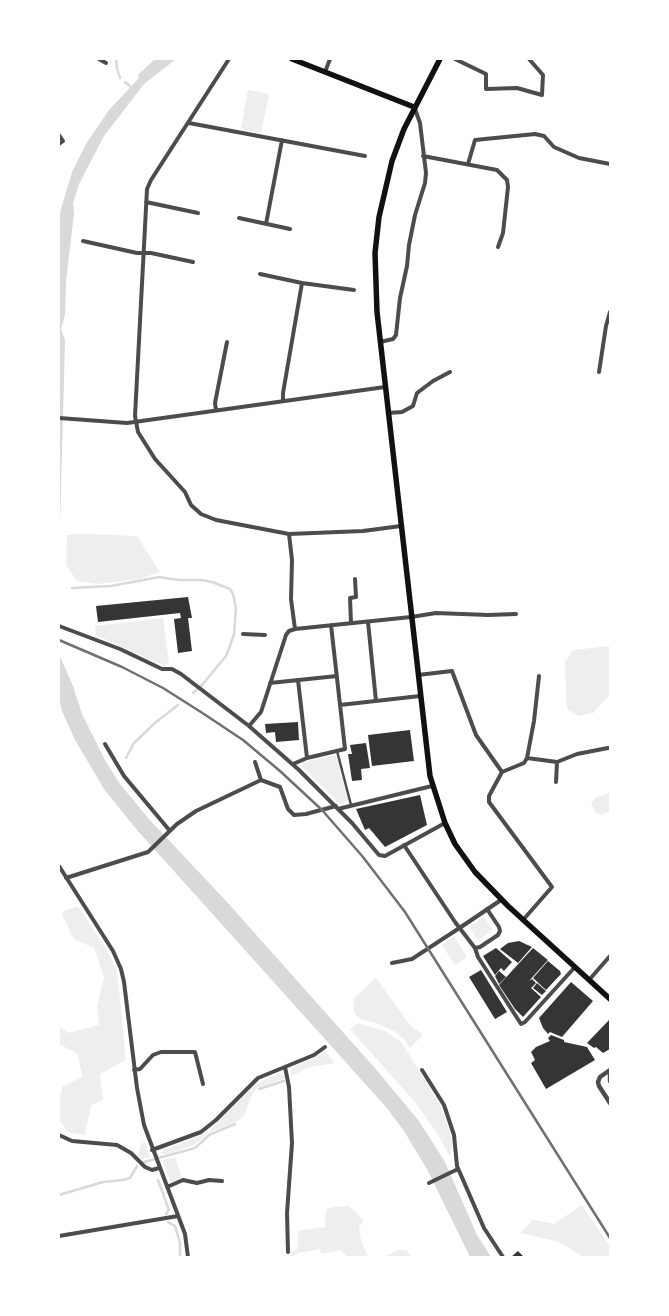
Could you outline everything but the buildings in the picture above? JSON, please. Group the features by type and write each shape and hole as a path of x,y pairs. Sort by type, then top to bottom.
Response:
{"main road":[{"path":"292,59 414,107"},
{"path":"440,59 414,107 392,161 379,217 375,271 380,342 432,786 445,823 455,844 487,886 610,999"}],"street":[{"path":"99,59 106,63"},
{"path":"229,59 148,185 143,253 136,422 138,432 155,459 185,492 191,506 201,514 216,520 289,534 363,531 401,526"},
{"path":"325,72 330,59"},
{"path":"455,59 486,74 486,89 517,88 542,95 543,75 529,59"},
{"path":"380,342 393,339 396,335 400,298 408,266 409,245 415,215 425,183 426,173 420,123 414,107"},
{"path":"189,123 365,156"},
{"path":"468,164 475,140 535,134 544,136 554,146 579,158 610,164"},
{"path":"59,135 63,141 59,144"},
{"path":"266,224 282,140"},
{"path":"423,156 497,170 507,180 508,187 503,233 498,247"},
{"path":"146,202 198,213"},
{"path":"239,218 290,229"},
{"path":"83,241 137,254 151,253 193,262"},
{"path":"260,274 302,283 354,290"},
{"path":"283,400 302,283"},
{"path":"599,372 610,312"},
{"path":"216,410 215,403 227,342"},
{"path":"388,413 402,412 413,406 418,394 433,381 450,372"},
{"path":"59,418 119,423 136,422 385,387"},
{"path":"289,534 292,560 291,599 294,629"},
{"path":"351,623 350,598 356,597 355,579"},
{"path":"249,726 261,712 286,635 289,631 436,613 516,614"},
{"path":"368,622 376,701"},
{"path":"293,764 306,758 345,749 331,625"},
{"path":"59,626 120,649 162,669 172,669 190,681 249,726 293,764 337,807 379,855 385,856 445,823"},
{"path":"244,634 265,636"},
{"path":"418,675 452,671 476,735 502,772"},
{"path":"270,683 336,676"},
{"path":"523,920 552,887 489,802 489,796 502,772 524,763 527,758 534,721 539,676"},
{"path":"298,680 306,758"},
{"path":"340,705 420,696"},
{"path":"105,744 124,776 168,832"},
{"path":"527,758 557,762 577,754 608,748"},
{"path":"338,750 351,805"},
{"path":"255,762 261,780"},
{"path":"556,782 557,762"},
{"path":"66,878 150,850 168,832 196,811 261,780 280,787 288,809 294,815 351,805 432,786"},
{"path":"404,846 455,922 461,927 475,948 478,957 521,1024 525,1022 575,967"},
{"path":"59,866 113,951 120,969 124,982 134,1070 142,1116 153,1153 186,1239 188,1257"},
{"path":"392,963 412,958 501,900"},
{"path":"475,948 480,947 498,935 500,931 487,909"},
{"path":"589,980 610,956"},
{"path":"153,1153 201,1132 216,1120 254,1081 262,1076 314,1055 325,1048"},
{"path":"134,1070 140,1069 153,1055 162,1052 195,1052 203,1084"},
{"path":"285,1067 290,1096 292,1143 286,1213 288,1252"},
{"path":"422,1070 442,1100 454,1135 458,1169 484,1228 503,1257"},
{"path":"610,1070 600,1077 598,1082 610,1103"},
{"path":"610,1074 610,1081"},
{"path":"59,1135 72,1141 117,1145 132,1153 145,1167 152,1170 159,1168"},
{"path":"430,1183 458,1169"},
{"path":"167,1187 183,1180 197,1183 210,1180 222,1181"},
{"path":"59,1236 178,1216"}],"shaded area":[{"path":"155,59 176,59 144,84 104,136 79,184 73,203 74,214 66,281 65,315 61,329 65,340 59,564 59,216 72,172 86,144 109,110 139,78 138,75"},
{"path":"248,90 269,94 261,133 241,129"},
{"path":"67,535 137,536 160,572 139,579 97,584 77,581 66,565"},
{"path":"163,618 169,663 164,666 96,635 95,626"},
{"path":"610,646 610,694 593,713 579,716 567,709 565,662 573,650"},
{"path":"59,654 73,686 82,714 105,760 120,784 149,819 227,902 374,1067 419,1121 445,1162 477,1235 491,1257 470,1257 428,1171 404,1131 386,1107 137,830 104,789 75,740 62,711 59,698"},
{"path":"336,755 348,800 342,804 337,802 302,767 303,762"},
{"path":"610,791 610,811 601,815 596,813 591,804 595,798"},
{"path":"78,906 117,970 126,1060 100,1074 103,1100 91,1105 85,1135 67,1132 59,1119 59,1101 62,1087 82,1077 78,1054 59,1044 59,1026 68,1033 99,1025 97,1008 104,977 94,948 74,939 62,915 64,911"},
{"path":"484,917 493,930 478,940 469,927"},
{"path":"454,936 467,957 455,965 442,945"},
{"path":"376,978 410,1025 423,1035 410,1048 404,1039 394,1031 379,1024 360,1019 355,1014 354,998"},
{"path":"358,1023 385,1031 401,1042 444,1115 451,1136 452,1147 450,1157 437,1133 414,1101 350,1029"},
{"path":"325,1051 335,1063 310,1067 291,1076 293,1067 315,1058"},
{"path":"279,1073 284,1076 284,1079 257,1088 251,1097 244,1116 234,1123 209,1132 194,1145 167,1154 161,1154 162,1151 202,1135 211,1129 256,1084"},
{"path":"145,1142 150,1158 142,1160 138,1155 141,1144"},
{"path":"175,1157 182,1178 173,1182 170,1181 162,1160"},
{"path":"582,1205 610,1247 610,1257 583,1257 565,1245 552,1240 520,1233 532,1221 530,1219 554,1224"},
{"path":"348,1206 363,1221 359,1228 361,1241 370,1257 347,1257 341,1250 321,1254 320,1249 299,1253 291,1257 290,1252 297,1250 298,1231 325,1227 326,1209"},
{"path":"399,1250 406,1250 412,1257 384,1257"}],"waterway":[{"path":"116,59 120,78"},
{"path":"125,82 132,88"},
{"path":"72,588 111,586 159,577 179,580 202,580 230,589 236,608 234,634 230,646 226,656 193,693"},
{"path":"126,758 134,743 156,722 178,705"},
{"path":"259,1089 284,1081"},
{"path":"144,1162 195,1148 209,1135 235,1124"},
{"path":"59,1195 103,1182 130,1178 137,1166"},
{"path":"158,1180 169,1210 166,1214"},
{"path":"168,1222 175,1226 180,1243 180,1257"}],"railway":[{"path":"59,640 122,667 163,688 204,714 243,740 322,810 363,857 405,912 610,1238"}]}
